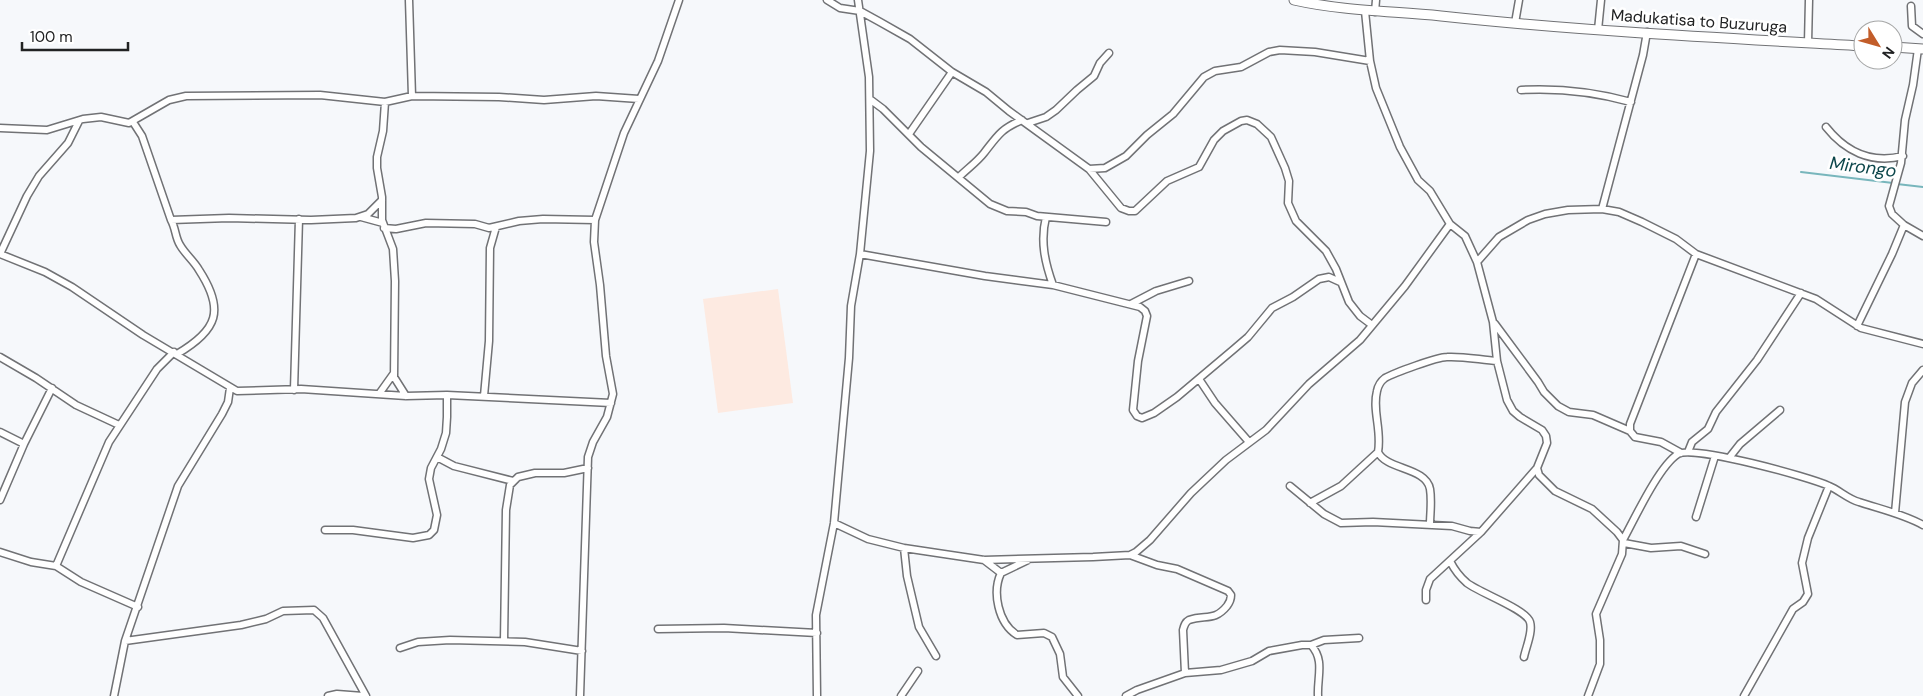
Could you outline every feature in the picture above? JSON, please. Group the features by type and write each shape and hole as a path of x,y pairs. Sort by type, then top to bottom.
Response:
{"main road":[{"name":"Madukatisa to Buzuruga","path":"1294,0 1319,6 1375,12 1431,15 1598,30 1853,45"},
{"path":"1903,48 1921,49"}],"street":[{"path":"408,0 412,96"},
{"path":"580,696 590,449 605,422 613,388 606,356 594,242 595,220 624,133 658,61 679,0"},
{"path":"827,0 840,8 860,11 910,39 952,72 978,86 1089,169 1121,208 1130,211 1135,211 1167,181 1199,167 1214,140 1223,132 1241,121 1247,120 1257,124 1271,137 1285,168 1288,181 1288,202 1296,221 1322,246 1331,260 1353,309 1372,325"},
{"path":"818,696 816,615 834,523 849,358 851,306 860,254 869,166 871,100 858,0"},
{"path":"1375,12 1376,0"},
{"path":"1515,23 1519,0"},
{"path":"1598,30 1601,0"},
{"path":"1808,43 1809,0"},
{"path":"1911,6 1912,26 1923,34"},
{"path":"1365,11 1370,61 1376,88 1407,162 1418,180 1430,190 1450,224 1465,236 1477,262 1493,322 1497,362 1502,387 1513,411 1542,430 1546,436 1545,449 1538,468 1538,475 1565,498 1592,509 1624,541 1651,548 1682,546 1705,554"},
{"path":"1602,209 1643,56 1647,32"},
{"path":"1921,49 1905,120 1903,156 1889,206 1892,214 1904,226 1923,236"},
{"path":"1089,169 1104,168 1126,156 1147,135 1173,114 1204,77 1215,71 1241,67 1269,52 1280,50 1314,52 1370,61"},
{"path":"959,177 984,153 995,137 1012,124 1046,117 1056,110 1094,76 1100,63 1109,53"},
{"path":"909,134 952,72"},
{"path":"1521,90 1562,90 1611,96 1630,102"},
{"path":"0,128 47,130 101,117 125,124 133,122 169,100 186,96 320,95 384,102 412,96 499,97 544,100 596,96 639,99"},
{"path":"871,100 883,109 920,146 990,204 998,208 1026,212 1046,218 1106,222"},
{"path":"384,102 377,168 384,226 393,250 395,281 394,377 406,396"},
{"path":"79,121 68,143 39,176 27,196 0,254 45,272 59,280 143,335 176,353 230,388 237,391 294,390 406,396 484,396 611,402"},
{"path":"56,566 109,442 119,425 157,368 176,353 196,342 203,335 215,316 215,302 198,268 180,246 142,136 133,122"},
{"path":"1826,127 1844,146 1858,152 1882,159 1903,156"},
{"path":"361,217 382,200"},
{"path":"1477,262 1498,237 1528,220 1545,214 1602,209 1619,212 1676,239 1696,254 1816,298 1857,326 1923,344"},
{"path":"171,220 361,217 384,226 402,228 426,223 475,224 489,228 519,221 543,219 595,220"},
{"path":"1046,218 1042,231 1043,244 1048,270 1054,286"},
{"path":"294,390 299,219"},
{"path":"1130,555 1150,540 1191,493 1226,460 1266,430 1308,384 1360,340 1405,286 1450,224"},
{"path":"1857,326 1904,226"},
{"path":"484,396 489,341 490,248 496,227"},
{"path":"860,254 1054,286 1140,307 1147,316 1133,410 1137,416 1142,418 1154,413 1199,379 1248,337 1272,308 1293,297 1319,279 1329,277 1340,282"},
{"path":"1630,431 1630,424 1696,254"},
{"path":"1132,304 1156,291 1190,281"},
{"path":"1588,696 1598,674 1600,664 1600,640 1596,614 1622,554 1624,541 1667,464 1684,452 1692,442 1708,429 1716,412 1757,360 1801,293"},
{"path":"1493,322 1544,392 1558,406 1568,412 1593,415 1630,431 1635,437 1661,442 1684,452 1729,458 1828,486 1856,502 1894,513 1923,525"},
{"path":"1310,503 1341,486 1378,452 1380,430 1376,404 1377,390 1384,379 1397,372 1447,356 1497,362"},
{"path":"0,358 52,388 76,406 119,425"},
{"path":"1894,513 1905,402 1912,383 1923,370"},
{"path":"379,394 394,373"},
{"path":"1199,379 1215,404 1248,442"},
{"path":"0,500 24,444 52,388"},
{"path":"114,696 125,641 178,486 228,402 230,388"},
{"path":"324,530 352,530 413,538 429,535 434,530 437,515 429,479 446,433 448,417 447,395"},
{"path":"1729,458 1740,444 1780,410"},
{"path":"0,432 24,444"},
{"path":"1378,452 1384,459 1419,475 1429,485 1431,497 1430,525"},
{"path":"1696,518 1715,456"},
{"path":"437,457 454,466 513,481"},
{"path":"504,641 506,510 510,485 518,477 535,473 564,473 588,468"},
{"path":"1426,600 1426,590 1430,579 1481,532 1538,468"},
{"path":"1290,486 1329,518 1341,523 1373,522 1452,526 1470,532 1481,532"},
{"path":"1744,696 1793,609 1803,602 1808,594 1802,563 1808,538 1828,486"},
{"path":"834,523 868,539 904,548 984,560 1130,555 1157,565 1178,569 1231,594 1230,601 1220,613 1207,618 1190,620 1185,624 1183,630 1185,674"},
{"path":"904,548 907,576 919,627 936,656"},
{"path":"0,552 31,562 56,566 81,582 138,607"},
{"path":"1029,559 1001,573 996,597 998,603 1010,629 1017,635 1044,633 1052,638 1060,654 1063,677 1078,696"},
{"path":"984,560 1001,573"},
{"path":"1450,561 1467,583 1527,617 1530,627 1524,657"},
{"path":"125,641 241,625 266,619 283,611 314,610 323,618 364,696"},
{"path":"658,629 734,628 817,633"},
{"path":"1126,696 1137,690 1185,674 1221,670 1252,661 1275,650 1311,645 1324,640 1359,638"},
{"path":"400,648 434,639 525,642 582,651"},
{"path":"1311,645 1318,656 1320,664 1318,696"},
{"path":"901,696 909,681 918,671"},
{"path":"328,696 337,694 364,696"}],"shaded area":[{"path":"778,289 793,403 718,413 703,299"}],"waterway":[{"name":"Mirongo","path":"1801,172 1893,183"},
{"name":"Mirongo","path":"1897,184 1923,187"}]}
